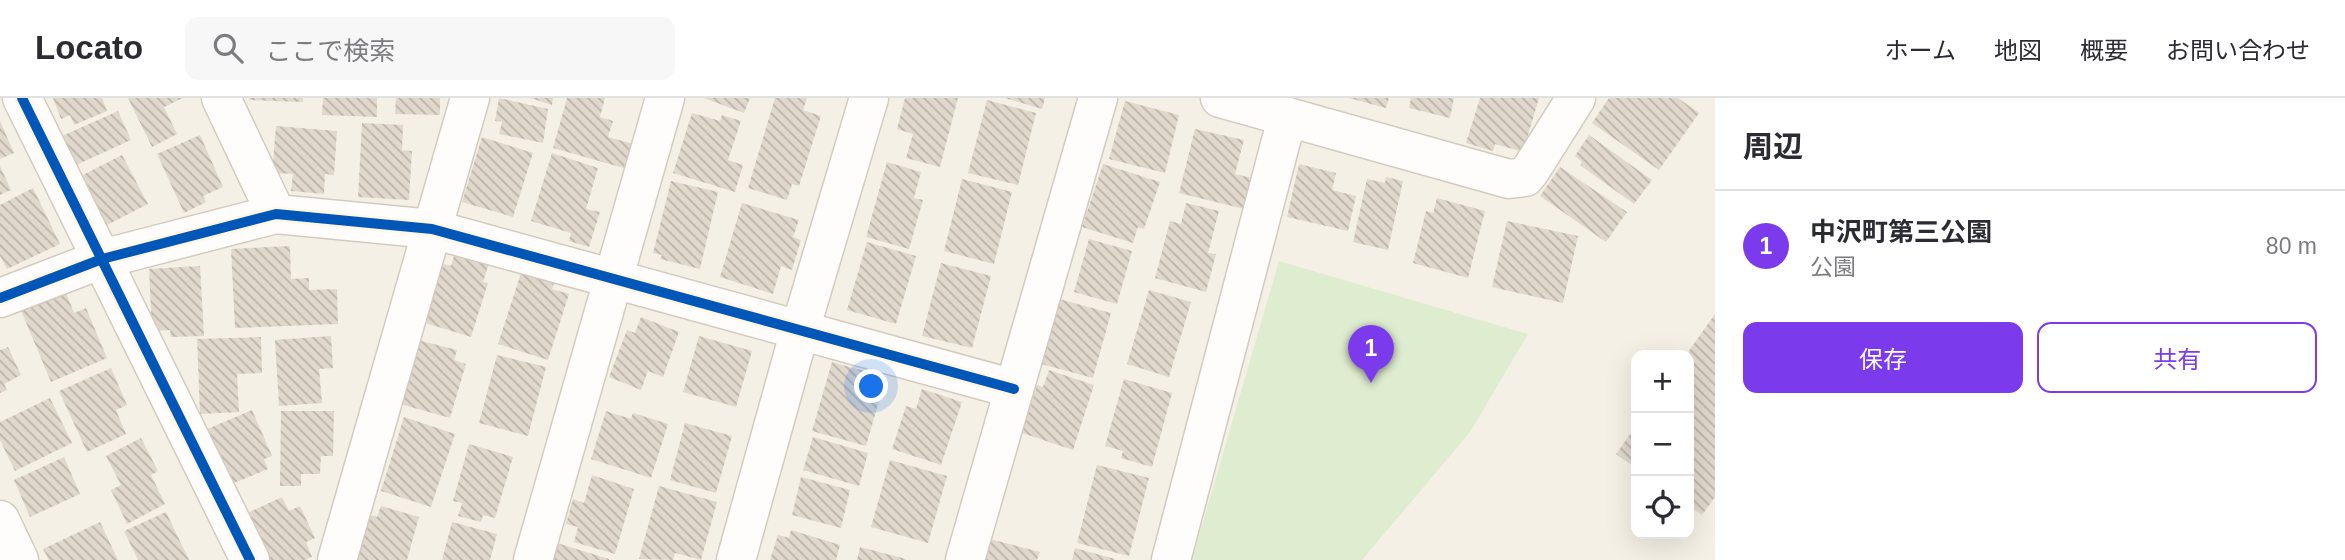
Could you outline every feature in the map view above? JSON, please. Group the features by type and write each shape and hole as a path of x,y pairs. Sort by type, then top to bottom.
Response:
{"street":[{"path":"22,98 250,560"},
{"path":"221,98 276,214"},
{"path":"337,560 470,98"},
{"path":"533,560 665,98"},
{"path":"736,560 800,330 869,98"},
{"path":"965,560 1098,98"},
{"path":"1220,98 1496,176 1516,179 1525,177 1530,171 1576,98"},
{"path":"1171,560 1287,118"},
{"path":"0,298 102,259 276,214 432,229 1014,389"},
{"path":"0,520 19,560"}],"green space":[{"path":"1279,261 1528,334 1470,432 1362,560 1192,560"}],"building":[{"path":"53,98 102,98 107,111 74,125 70,115 61,119"},
{"path":"128,98 183,98 164,107 177,134 152,147"},
{"path":"303,98 303,102 249,100"},
{"path":"323,98 377,98 377,117 322,115"},
{"path":"396,98 440,98 440,115 395,114"},
{"path":"499,98 548,109 543,143 499,134 502,122 495,121"},
{"path":"530,98 553,98 552,105"},
{"path":"567,98 605,98 600,117 613,121 608,137 634,144 627,169 553,148"},
{"path":"704,98 750,98 744,113"},
{"path":"775,98 807,98 803,110 821,116 799,186 792,184 787,200 748,188"},
{"path":"905,98 958,98 940,167 906,158 913,134 897,129"},
{"path":"1005,98 1045,98 1042,109"},
{"path":"1349,98 1389,98 1386,108"},
{"path":"1411,98 1454,98 1450,118 1409,108"},
{"path":"1480,98 1539,98 1523,152 1495,144 1493,151 1466,143"},
{"path":"1609,98 1678,98 1699,113 1659,170 1592,123"},
{"path":"987,100 1036,113 1018,185 968,173"},
{"path":"1125,101 1179,115 1165,173 1109,159"},
{"path":"118,111 131,140 74,166 60,137"},
{"path":"692,113 720,121 722,115 741,121 728,160 743,165 735,192 673,173"},
{"path":"0,121 14,153 0,159"},
{"path":"362,123 403,125 402,150 412,151 409,200 358,197"},
{"path":"276,126 337,131 334,175 325,174 324,194 291,191 293,174 272,173"},
{"path":"1195,129 1244,140 1235,174 1256,179 1248,210 1179,193"},
{"path":"200,135 223,187 203,196 206,202 184,213 157,154"},
{"path":"1589,135 1652,180 1634,204 1580,165 1582,162 1575,156"},
{"path":"482,137 533,153 513,217 462,202"},
{"path":"552,153 598,168 586,209 600,212 589,247 569,241 571,233 531,221"},
{"path":"122,155 148,204 105,226 79,177"},
{"path":"887,162 921,172 914,198 923,200 909,249 866,237"},
{"path":"1103,164 1160,182 1144,229 1138,227 1133,243 1082,227"},
{"path":"1299,164 1336,173 1332,190 1356,196 1348,231 1287,217"},
{"path":"0,166 11,190 0,195"},
{"path":"1560,167 1627,212 1606,242 1540,196"},
{"path":"1386,177 1403,181 1388,250 1353,242 1367,179 1385,183"},
{"path":"962,179 1012,192 994,264 944,251"},
{"path":"671,181 718,192 700,269 660,259 662,255 653,253"},
{"path":"33,188 60,244 7,269 0,256 0,205"},
{"path":"1437,198 1485,211 1468,278 1413,263 1426,211 1433,213"},
{"path":"742,203 799,220 793,237 801,240 792,270 781,266 773,294 720,277"},
{"path":"1186,203 1219,211 1208,253 1216,254 1206,292 1155,278 1170,221 1181,224"},
{"path":"1507,221 1578,236 1563,303 1492,287"},
{"path":"1089,239 1132,251 1117,304 1074,292"},
{"path":"867,242 916,256 896,324 847,310"},
{"path":"290,246 291,279 309,278 309,290 337,289 338,324 235,328 231,249"},
{"path":"455,252 489,263 483,282 488,283 471,337 422,322 441,263 451,266"},
{"path":"941,263 991,276 972,348 922,336"},
{"path":"200,266 204,336 171,337 170,330 152,331 149,269"},
{"path":"522,270 555,281 552,289 569,294 548,360 498,344"},
{"path":"65,290 74,313 86,308 107,358 51,382 20,308"},
{"path":"1149,290 1191,302 1169,377 1127,364"},
{"path":"1059,299 1111,313 1093,378 1041,364"},
{"path":"1715,314 1715,497 1702,515 1694,509 1694,350 1690,350"},
{"path":"641,317 679,332 663,377 648,371 641,390 609,377 627,330 635,333"},
{"path":"331,336 333,368 319,369 322,403 279,406 275,340"},
{"path":"699,336 752,351 736,407 683,392"},
{"path":"261,337 262,373 237,374 239,412 200,414 197,339"},
{"path":"418,340 457,350 454,360 466,364 450,418 400,404"},
{"path":"8,347 21,375 4,384 7,390 0,393 0,350"},
{"path":"497,355 546,367 528,436 479,423"},
{"path":"832,362 886,377 866,446 812,431"},
{"path":"111,368 127,405 116,410 126,434 87,452 59,391"},
{"path":"1049,370 1094,385 1073,450 1022,433 1037,385 1043,387"},
{"path":"1124,379 1172,393 1152,467 1121,458 1123,451 1105,446"},
{"path":"922,389 962,402 941,465 892,449 906,406 916,409"},
{"path":"50,398 72,443 15,471 0,440 0,422"},
{"path":"252,410 272,456 264,459 268,469 229,485 205,430"},
{"path":"281,411 334,411 333,456 321,456 320,474 301,474 301,486 280,486"},
{"path":"606,411 631,419 633,413 668,424 651,478 591,459"},
{"path":"404,417 455,434 431,507 381,491"},
{"path":"685,423 732,436 716,493 670,480"},
{"path":"1631,433 1631,464 1616,454"},
{"path":"813,437 868,453 859,486 803,470"},
{"path":"141,438 158,471 151,475 165,504 127,524 111,490 121,485 106,456"},
{"path":"469,444 513,457 495,518 483,515 481,522 458,516 462,503 453,501"},
{"path":"64,457 80,494 30,517 14,480"},
{"path":"890,460 947,476 928,543 871,527"},
{"path":"1097,465 1149,478 1129,556 1077,543"},
{"path":"592,475 634,489 615,554 574,542 578,527 566,524 573,499 584,503"},
{"path":"801,477 850,490 841,528 792,515"},
{"path":"659,486 717,502 701,560 675,553 673,560 639,559"},
{"path":"282,497 289,511 300,506 315,538 306,542 312,557 305,560 264,560 243,515"},
{"path":"381,506 419,517 407,560 354,560 367,514 377,517"},
{"path":"166,512 189,560 138,560 124,531"},
{"path":"100,522 118,560 49,560 43,549"},
{"path":"452,522 497,534 490,560 442,560"},
{"path":"791,530 840,545 836,560 770,560 778,535 789,538"},
{"path":"990,539 1040,552 1037,560 985,560"},
{"path":"557,543 609,559 609,560 552,560"},
{"path":"860,547 906,559 906,560 857,560"},
{"path":"1075,548 1115,559 1072,560"}],"cycle path":[{"path":"22,98 250,560"},
{"path":"0,298 102,259 276,214 432,229 1014,389"}],"place":[{"name":"中沢町第三公園","path":"1371,383"}]}
